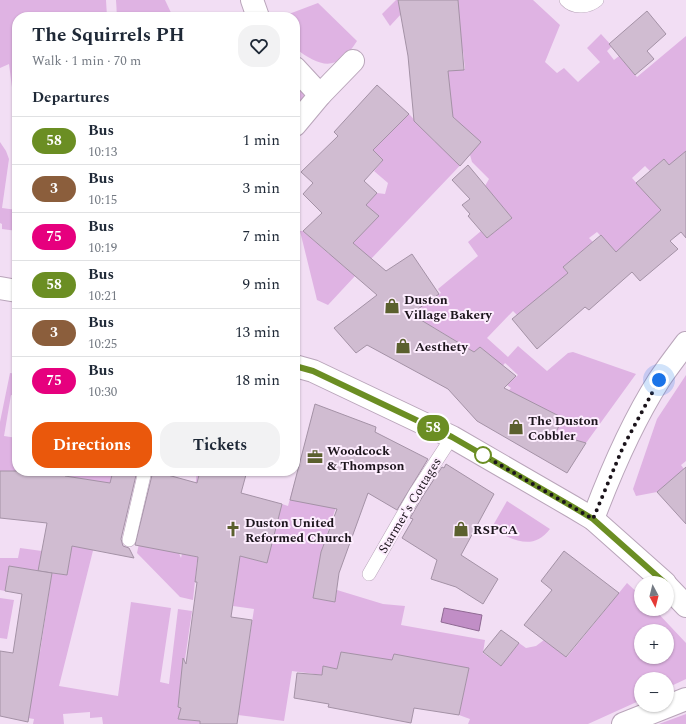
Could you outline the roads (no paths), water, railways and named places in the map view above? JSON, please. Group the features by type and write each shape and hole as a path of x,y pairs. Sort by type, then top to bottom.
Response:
{"street":[{"path":"252,0 256,12"},
{"path":"300,120 320,95 353,61"},
{"path":"300,73 320,95"},
{"path":"0,288 12,290"},
{"path":"593,519 608,479 638,416 659,380 686,343"},
{"path":"300,367 313,371 452,437 593,519 657,576"},
{"path":"674,593 686,606"},
{"path":"623,724 686,699"}],"lane":[{"path":"566,0 576,6 585,6 597,0"},
{"name":"Starmer's Cottages","path":"369,574 416,492 452,437"},
{"path":"129,540 144,476"}],"place":[{"name":"Duston Village Bakery","path":"392,306"},
{"name":"Aesthety","path":"403,346"},
{"name":"The Duston Cobbler","path":"516,427"},
{"name":"Woodcock & Thompson","path":"315,457"},
{"name":"Duston United Reformed Church","path":"233,529"},
{"name":"RSPCA","path":"461,529"}]}
